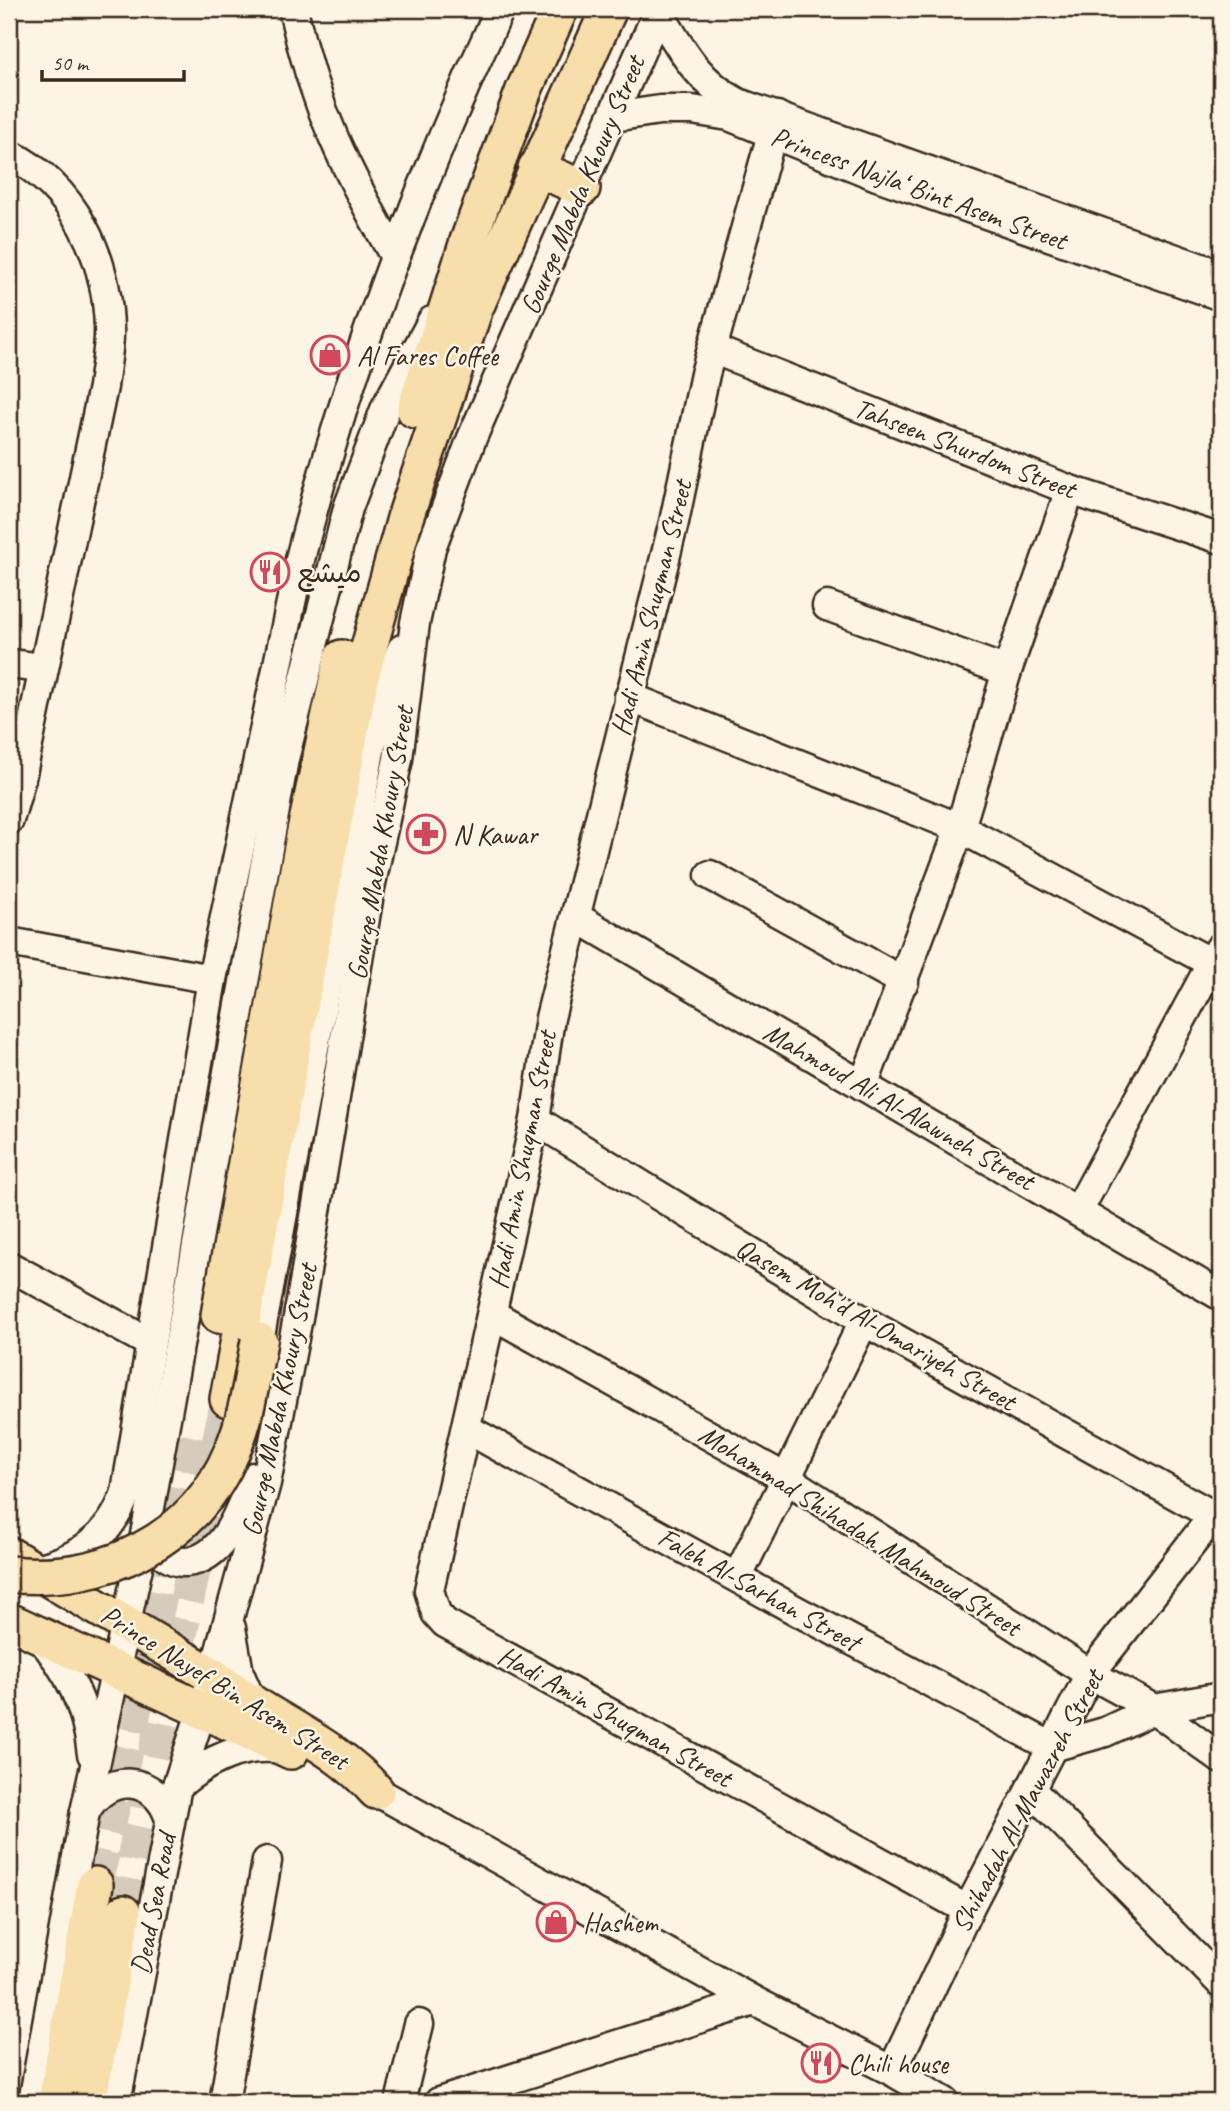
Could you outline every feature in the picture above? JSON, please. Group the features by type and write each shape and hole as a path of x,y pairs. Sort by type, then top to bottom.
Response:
{"main road":[{"path":"560,9 524,90 457,271 387,496 333,694 273,1004 216,1400 360,680 433,429 475,307 609,9"},
{"path":"536,168 582,188"},
{"path":"18,1566 61,1575 90,1571 123,1561 193,1514 210,1493 233,1451 259,1341"},
{"name":"Prince Nayef Bin Asem Street","path":"18,1566 126,1624 207,1692 286,1749 376,1791"},
{"name":"Prince Nayef Bin Asem Street","path":"23,1628 117,1670 253,1705 343,1759 376,1791"},
{"path":"56,2102 95,1885"},
{"name":"Dead Sea Road","path":"88,2102 123,1913"}],"street":[{"path":"293,9 320,111 344,164 395,257"},
{"path":"18,1566 65,1561 85,1551 120,1510 212,979 270,699 317,492 395,257 446,129 500,9"},
{"name":"Gourge Mabda Khoury Street","path":"207,1692 266,1483 300,1307 370,888 398,760 415,623 441,514 658,10"},
{"name":"Princess Najla‘ Bint Asem Street","path":"658,10 685,55 705,81 775,125 877,176 1221,296"},
{"name":"Princess Najla‘ Bint Asem Street","path":"613,117 660,110 713,112 775,125 1221,275"},
{"name":"Hadi Amin Shuqman Street","path":"775,125 712,349 674,522 550,1018 535,1120 467,1429 430,1578 430,1602 445,1622 968,1910"},
{"path":"9,154 43,174 55,186 84,230 97,254 110,329 103,387 9,820"},
{"path":"33,2102 85,1812 146,1530 284,758 348,508 386,407 457,271"},
{"name":"Tahseen Shurdom Street","path":"712,349 1070,490 1221,539"},
{"path":"863,1086 960,828 1007,671 1070,490"},
{"path":"827,606 1007,671"},
{"path":"259,1341 371,745 388,682 415,623"},
{"path":"9,664 43,668"},
{"path":"629,697 960,828 1218,959 1078,1211"},
{"path":"261,885 256,834 270,699"},
{"path":"710,875 904,982"},
{"name":"Mahmoud Ali Al-Alawneh Street","path":"576,917 1221,1296"},
{"path":"9,942 212,979"},
{"name":"Qasem Moh'd Al-Omariyeh Street","path":"535,1120 864,1321 1218,1517"},
{"path":"9,1266 150,1343"},
{"path":"146,1530 157,1548 178,1562 195,1561 217,1548 254,1475 300,1307"},
{"name":"Mohammad Shihadah Mahmoud Street","path":"492,1314 787,1479 1090,1674 1154,1709 1221,1759"},
{"path":"738,1576 864,1321"},
{"name":"Faleh Al-Sarhan Street","path":"467,1429 1052,1747"},
{"name":"Shihadah Al-Mawazreh Street","path":"892,2071 968,1910 1090,1674 1218,1517"},
{"path":"231,1610 234,1656 253,1705"},
{"path":"23,1628 55,1655 81,1701 92,1752 92,1779"},
{"name":"Dead Sea Road","path":"116,2102 177,1786 207,1692"},
{"path":"1052,1747 1105,1732 1154,1709 1221,1697"},
{"path":"177,1786 210,1762 228,1754 267,1746 286,1749"},
{"path":"85,1812 98,1793 125,1783 154,1793 167,1809 170,1819"},
{"path":"1030,1789 1219,1974"},
{"path":"376,1791 754,2001 892,2071 945,2102"},
{"path":"224,2102 267,1861"},
{"path":"439,2102 754,2001"},
{"path":"400,2102 419,2024"}],"tunnel":[{"path":"123,1913 228,1399"},
{"path":"95,1885 196,1435"}],"place":[{"name":"Al Fares Coffee","path":"330,355"},
{"name":"ميشع","path":"270,572"},
{"name":"N Kawar","path":"426,834"},
{"name":"Hashem","path":"556,1922"},
{"name":"Chili house","path":"821,2063"}]}
